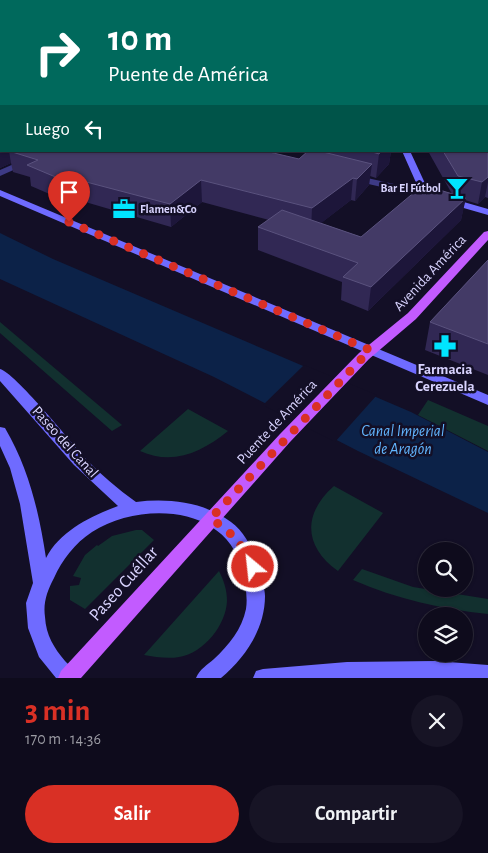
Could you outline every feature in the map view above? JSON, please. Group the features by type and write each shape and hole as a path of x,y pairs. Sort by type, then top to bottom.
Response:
{"main road":[{"path":"406,152 425,194 488,212"},
{"path":"0,193 488,400"},
{"name":"Avenida América","path":"370,350 412,316 486,237"},
{"name":"Puente de América","path":"211,518 370,350"},
{"name":"Paseo del Canal","path":"0,373 85,466 110,491 132,508"},
{"path":"0,432 18,467 30,505 41,582"},
{"path":"69,678 56,666 40,640 36,611 41,582 54,556 76,533 102,517 132,508 166,505 189,510 211,518 237,539 253,567 256,600 253,618 235,652 206,678"},
{"name":"Paseo Cuéllar","path":"69,678 211,518"},
{"path":"263,678 356,671 436,670 488,674"}],"street":[{"path":"0,173 50,152"},
{"path":"347,176 425,194"}],"green space":[{"path":"0,322 122,425 112,431 0,333"},
{"path":"428,400 488,426 488,451 418,415"},
{"path":"188,409 228,431 197,451 175,457 152,455 140,451"},
{"path":"334,486 383,513 338,571 319,552 313,541 311,530 316,508"},
{"path":"142,530 154,540 85,609 70,600 70,586 79,585 81,578 73,576 85,555 112,536"},
{"path":"362,569 418,588 418,597 473,597 488,599 488,614 473,612 473,607 443,607 419,602 386,593 353,580"},
{"path":"219,571 225,586 226,610 218,628 205,644 197,650 179,657 166,658 144,655"}],"water":[{"name":"Canal Imperial de Aragón","path":"0,233 53,259 411,412 488,452 488,513 358,451 214,377 0,279"}],"pier":[{"path":"304,365 377,395 335,442 263,405"}],"building":[{"path":"12,152 269,152 299,159 307,152 323,152 372,164 357,179 353,178 312,208 201,180 170,204 71,178 65,181 27,165 38,160"},
{"path":"444,152 488,152 488,177 482,182 458,176"},
{"path":"423,185 466,198 371,287 343,277 358,263 258,227 282,210 361,237"},
{"path":"488,260 488,344 430,322"}],"place":[{"name":"Bar El Fútbol","path":"457,188"},
{"name":"Flamen&Co","path":"124,209"},
{"name":"Farmacia Cerezuela","path":"445,346"}],"route":[{"path":"69,222 370,350 211,518 237,539 253,567"}]}
